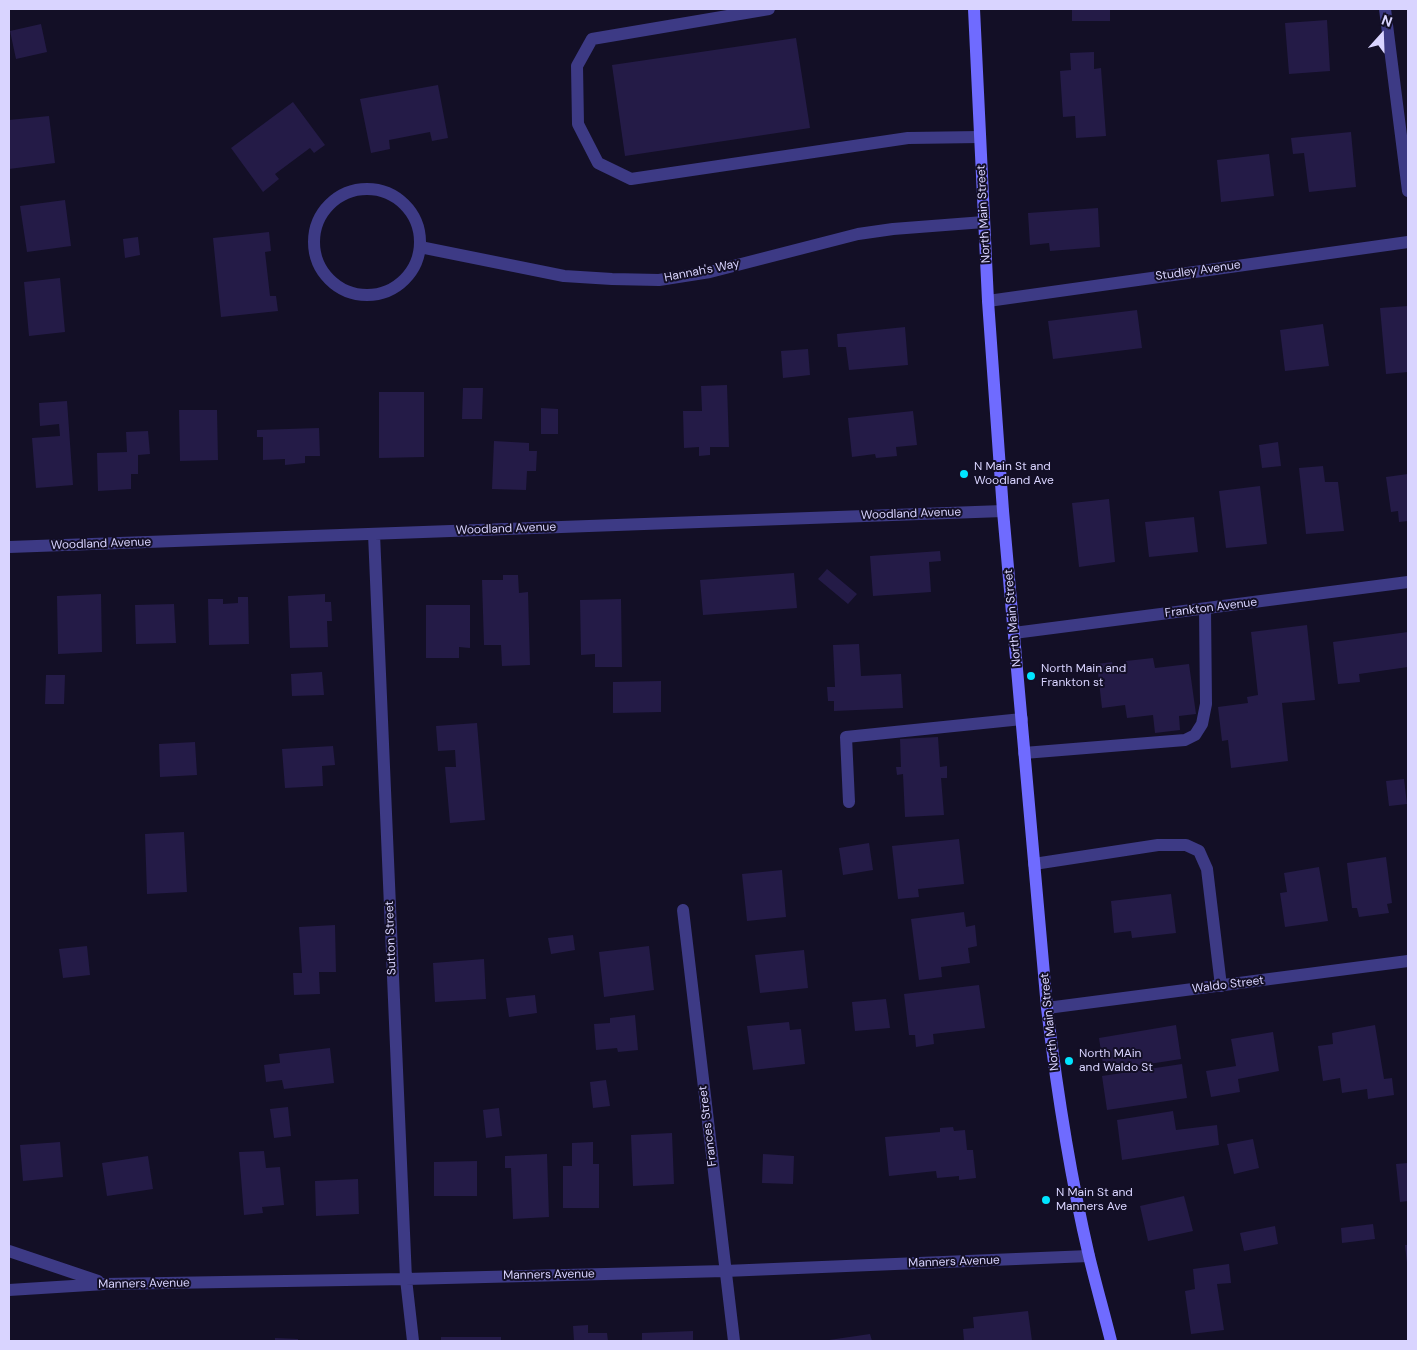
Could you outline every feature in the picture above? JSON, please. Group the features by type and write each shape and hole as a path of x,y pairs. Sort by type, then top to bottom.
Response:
{"main road":[{"name":"North Main Street","path":"974,9 988,301 1003,511 1048,1008 1054,1063 1070,1160 1089,1256 1112,1341"}],"street":[{"path":"769,9 592,39 577,66 578,124 598,163 631,179 908,138 980,137"},
{"path":"1385,9 1408,191"},
{"path":"363,189 380,191 397,198 410,211 418,228 420,247 416,263 406,278 392,290 375,295 356,295 340,288 327,278 318,264 314,247 315,230 321,215 339,197 346,193 363,189"},
{"name":"Hannah's Way","path":"420,247 564,276 659,280 710,272 858,234 893,229 984,222"},
{"name":"Studley Avenue","path":"988,301 1408,242"},
{"name":"Woodland Avenue","path":"9,547 1003,511"},
{"name":"Sutton Street","path":"374,534 406,1279 413,1341"},
{"name":"Frankton Avenue","path":"1014,633 1408,582"},
{"path":"1024,753 1185,740 1195,735 1202,724 1206,704 1205,609"},
{"path":"849,802 846,738 1022,719"},
{"path":"1034,864 1158,845 1186,845 1199,851 1207,869 1221,986"},
{"name":"Frances Street","path":"683,910 734,1341"},
{"name":"Waldo Street","path":"1048,1008 1408,962"},
{"path":"9,1251 105,1284"},
{"name":"Manners Avenue","path":"9,1290 105,1284 725,1271 1089,1256"}],"building":[{"path":"1072,9 1110,9 1110,21 1072,21"},
{"path":"1327,20 1330,71 1289,74 1285,23"},
{"path":"41,24 47,52 16,59 10,31"},
{"path":"796,38 810,128 625,156 612,65"},
{"path":"1094,52 1094,69 1101,68 1106,136 1076,138 1075,116 1063,117 1060,71 1071,70 1070,53"},
{"path":"438,85 448,138 432,141 430,132 389,140 390,149 371,153 360,99"},
{"path":"293,102 325,145 314,153 310,148 275,174 279,179 263,192 231,148"},
{"path":"49,116 55,163 9,169 9,120"},
{"path":"1351,132 1356,187 1309,192 1304,153 1293,154 1291,138"},
{"path":"1269,154 1274,196 1221,202 1217,160"},
{"path":"65,200 71,246 27,252 20,206"},
{"path":"1098,208 1100,247 1050,251 1049,243 1030,245 1028,213"},
{"path":"269,232 271,251 265,252 270,296 276,296 278,311 221,317 213,238"},
{"path":"138,237 140,255 125,258 123,239"},
{"path":"60,278 65,332 29,336 24,282"},
{"path":"1408,306 1408,372 1386,374 1380,308"},
{"path":"1137,310 1142,348 1053,359 1048,321"},
{"path":"1323,324 1329,366 1285,371 1280,330"},
{"path":"905,327 908,365 849,370 846,347 838,347 837,334"},
{"path":"808,349 810,375 783,378 781,351"},
{"path":"727,385 729,447 710,447 710,455 699,456 699,447 684,448 683,411 702,411 701,386"},
{"path":"463,388 483,388 482,419 462,419"},
{"path":"379,392 424,392 424,457 379,458"},
{"path":"67,401 73,485 36,488 32,438 60,436 59,424 40,426 39,403"},
{"path":"541,408 558,409 558,434 541,434"},
{"path":"179,410 217,410 218,460 180,461"},
{"path":"913,411 917,445 896,447 897,456 876,458 875,454 852,457 848,418"},
{"path":"319,428 320,456 305,456 305,463 285,465 285,459 263,460 263,437 257,437 257,430"},
{"path":"148,431 150,454 138,455 138,474 131,474 131,489 98,491 97,453 127,452 126,432"},
{"path":"494,441 529,443 529,451 537,451 536,471 527,471 526,490 492,489"},
{"path":"1278,442 1281,466 1262,468 1259,445"},
{"path":"1323,466 1325,482 1338,482 1344,531 1306,534 1299,468"},
{"path":"1408,474 1408,521 1399,522 1398,511 1391,512 1386,477"},
{"path":"1260,486 1267,544 1226,548 1219,491"},
{"path":"1109,499 1115,562 1079,567 1072,503"},
{"path":"1194,517 1198,552 1149,557 1145,522"},
{"path":"940,551 941,561 929,562 931,592 873,596 870,556"},
{"path":"827,569 857,594 848,604 818,579"},
{"path":"794,573 797,608 703,615 700,580"},
{"path":"503,575 518,575 519,593 528,592 530,665 502,666 501,645 484,645 482,580 503,580"},
{"path":"101,594 102,652 58,654 57,596"},
{"path":"325,594 325,602 331,602 332,621 327,621 328,647 290,648 288,596"},
{"path":"238,597 248,597 249,644 209,645 208,599 223,599 223,604 238,603"},
{"path":"621,599 622,667 595,667 595,654 581,655 580,600"},
{"path":"174,604 176,643 136,644 135,605"},
{"path":"426,605 470,605 470,648 459,647 459,658 426,658"},
{"path":"1307,625 1315,700 1282,703 1288,761 1231,768 1228,740 1222,741 1218,707 1248,703 1247,697 1258,695 1251,632"},
{"path":"1408,632 1408,667 1359,674 1360,682 1338,684 1333,642"},
{"path":"859,644 861,676 901,674 903,708 834,711 834,701 828,701 827,687 835,687 833,645"},
{"path":"1153,658 1155,668 1189,664 1196,714 1179,716 1180,730 1155,733 1153,715 1127,718 1125,705 1102,708 1097,664 1112,662 1114,670 1127,668 1126,661"},
{"path":"322,672 324,695 292,696 291,674"},
{"path":"46,675 65,675 64,704 45,704"},
{"path":"661,681 661,712 613,713 613,682"},
{"path":"477,723 485,820 450,823 445,767 456,767 455,750 438,751 436,726"},
{"path":"938,737 940,767 947,766 947,778 941,778 944,815 905,817 903,774 897,775 896,767 901,767 900,739"},
{"path":"195,742 197,775 160,777 159,744"},
{"path":"333,746 335,765 322,766 323,786 285,788 282,749"},
{"path":"1404,779 1407,804 1389,806 1386,781"},
{"path":"184,832 187,892 147,894 145,834"},
{"path":"959,839 964,884 918,889 919,897 898,899 892,846"},
{"path":"869,843 873,870 843,875 839,848"},
{"path":"1386,857 1392,903 1387,904 1389,913 1359,917 1357,908 1352,908 1347,863"},
{"path":"1319,867 1328,921 1285,927 1280,893 1287,892 1284,873"},
{"path":"782,870 786,917 747,921 742,874"},
{"path":"1171,894 1176,933 1132,938 1131,931 1114,933 1111,901"},
{"path":"964,912 966,927 975,925 977,946 968,948 970,963 941,967 942,977 919,980 911,919"},
{"path":"335,925 336,972 319,972 320,994 294,995 293,973 302,973 299,927"},
{"path":"573,935 575,950 551,954 548,938"},
{"path":"87,946 90,975 63,978 59,949"},
{"path":"649,946 654,990 604,997 599,952"},
{"path":"804,950 808,988 760,993 755,955"},
{"path":"484,959 486,999 435,1002 433,963"},
{"path":"979,985 985,1028 933,1034 934,1044 916,1047 915,1035 909,1035 904,994"},
{"path":"535,995 537,1013 509,1017 506,998"},
{"path":"886,999 890,1028 855,1031 852,1002"},
{"path":"635,1015 638,1050 618,1052 617,1048 596,1050 594,1024 610,1023 610,1018"},
{"path":"789,1022 790,1030 801,1029 805,1064 753,1070 747,1026"},
{"path":"1176,1025 1181,1059 1104,1071 1099,1038"},
{"path":"1375,1025 1384,1079 1392,1078 1394,1095 1368,1099 1367,1089 1342,1093 1340,1078 1323,1081 1318,1046 1333,1044 1332,1033"},
{"path":"1273,1032 1279,1071 1238,1079 1240,1092 1211,1097 1206,1071 1236,1066 1231,1039"},
{"path":"330,1048 334,1083 284,1089 282,1080 266,1082 264,1065 280,1063 279,1054"},
{"path":"1182,1064 1187,1098 1107,1110 1102,1076"},
{"path":"606,1080 610,1106 593,1108 590,1082"},
{"path":"288,1107 291,1136 274,1138 270,1109"},
{"path":"499,1108 502,1136 486,1138 483,1110"},
{"path":"1173,1111 1176,1130 1217,1125 1219,1145 1122,1160 1117,1120"},
{"path":"953,1127 954,1131 965,1130 967,1150 973,1150 976,1178 959,1180 959,1176 937,1178 936,1171 889,1176 885,1137 940,1132 940,1128"},
{"path":"672,1133 674,1184 633,1186 631,1135"},
{"path":"1253,1139 1259,1168 1234,1174 1227,1144"},
{"path":"60,1142 63,1177 23,1181 20,1145"},
{"path":"593,1142 593,1164 599,1164 599,1208 563,1208 563,1166 572,1166 572,1143"},
{"path":"264,1151 266,1168 280,1167 284,1205 262,1207 263,1213 244,1215 239,1152"},
{"path":"547,1154 549,1217 513,1219 511,1168 505,1168 505,1156"},
{"path":"763,1154 794,1156 793,1184 762,1183"},
{"path":"148,1156 153,1189 107,1196 102,1163"},
{"path":"477,1161 477,1196 434,1196 434,1162"},
{"path":"1408,1163 1408,1201 1400,1202 1396,1164"},
{"path":"358,1179 359,1214 316,1216 315,1181"},
{"path":"1184,1196 1193,1231 1148,1241 1140,1206"},
{"path":"1373,1224 1375,1239 1342,1243 1341,1228"},
{"path":"1275,1226 1278,1244 1244,1251 1240,1233"},
{"path":"1405,1245 1408,1245 1408,1263 1407,1263"},
{"path":"1229,1264 1231,1283 1217,1284 1224,1330 1191,1334 1185,1291 1195,1289 1193,1269"},
{"path":"1028,1311 1032,1341 964,1341 963,1329 974,1328 973,1317"},
{"path":"588,1325 588,1333 607,1333 608,1341 574,1341 573,1326"},
{"path":"693,1331 693,1341 642,1341 642,1333"},
{"path":"870,1334 872,1341 829,1340"},
{"path":"441,1337 501,1337 501,1341 441,1341"},
{"path":"275,1338 298,1339 298,1341 275,1341"}],"place":[{"name":"N Main St and Woodland Ave","path":"964,474"},
{"name":"North Main and Frankton st","path":"1031,676"},
{"name":"North MAin and Waldo St","path":"1069,1061"},
{"name":"N Main St and Manners Ave","path":"1046,1200"}]}
